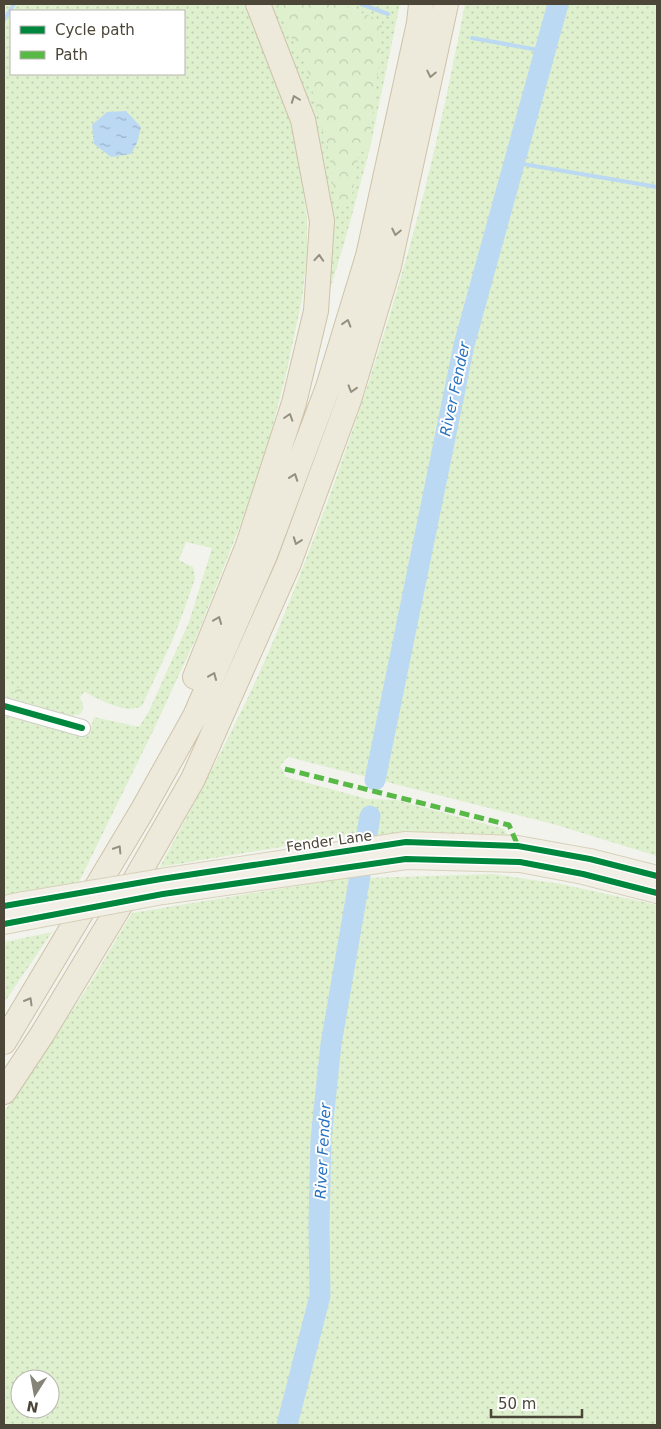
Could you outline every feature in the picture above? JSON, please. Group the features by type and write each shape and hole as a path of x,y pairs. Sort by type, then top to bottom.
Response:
{"highway":[{"path":"142,811 248,545 294,403 316,311 322,221 312,166 303,120 258,4"},
{"path":"4,1042 142,811 195,716 265,555 328,387 368,256 419,23 421,4"},
{"path":"4,1092 43,1033 127,894 193,779 289,563 349,400 389,266 444,11"}],"main road":[{"name":"Fender Lane","path":"4,924 17,910 162,887 406,842 518,846 590,858 657,876"},
{"name":"Fender Lane","path":"162,887 406,859 520,862 583,874 657,893"}],"street":[{"path":"4,706 82,728"}],"green space":[{"path":"4,4 246,4 260,34 296,138 307,218 307,255 302,299 286,374 263,464 196,638 79,882 4,895 4,711 89,735 94,717 139,727 149,711 189,622 212,548 186,542 179,560 193,567 195,578 173,639 142,706 128,709 105,702 84,692 80,697 84,708 80,714 71,716 4,697"},
{"path":"268,4 400,4 370,148 326,303 328,222"},
{"path":"275,4 340,4 382,21 370,148 359,153 352,195 345,206 335,201 329,151 307,69"},
{"path":"465,4 556,4 477,280 409,587 373,776 379,778 450,420 482,289 558,5 657,4 657,856 553,824 288,757 280,766 286,777 367,799 396,800 504,829 509,837 377,839 377,831 160,867 227,740 258,676 326,507 362,402 411,243 446,97"},
{"path":"4,683 25,690 17,693 4,689"},
{"path":"493,874 561,884 657,905 657,1425 293,1425 317,1326 324,1271 328,1115 339,1028 366,878"},
{"path":"357,876 349,911 321,1079 316,1152 312,1297 296,1375 283,1425 4,1425 4,1112 91,982 132,913"},
{"path":"52,932 4,1003 4,942"}],"water":[{"path":"126,111 141,127 137,143 131,154 111,157 94,144 92,125 107,112"}],"waterway":[{"path":"10,10 14,4"},
{"path":"361,4 388,14"},
{"name":"River Fender","path":"375,780 464,345 558,4"},
{"path":"4,20 10,10"},
{"path":"472,38 544,51"},
{"path":"517,163 657,187"},
{"name":"River Fender","path":"367,834 370,816"},
{"name":"River Fender","path":"287,1425 320,1296 321,1139 331,1044 360,876"},
{"name":"River Fender","path":"288,1422 295,1425"}],"marked path":[{"path":"285,769 509,825 518,846"}],"cycle path":[{"path":"4,706 82,728"},
{"path":"4,906 161,879 406,842 518,846 590,859 657,876"},
{"path":"4,924 163,894 406,859 520,862 583,874 657,893"}]}
